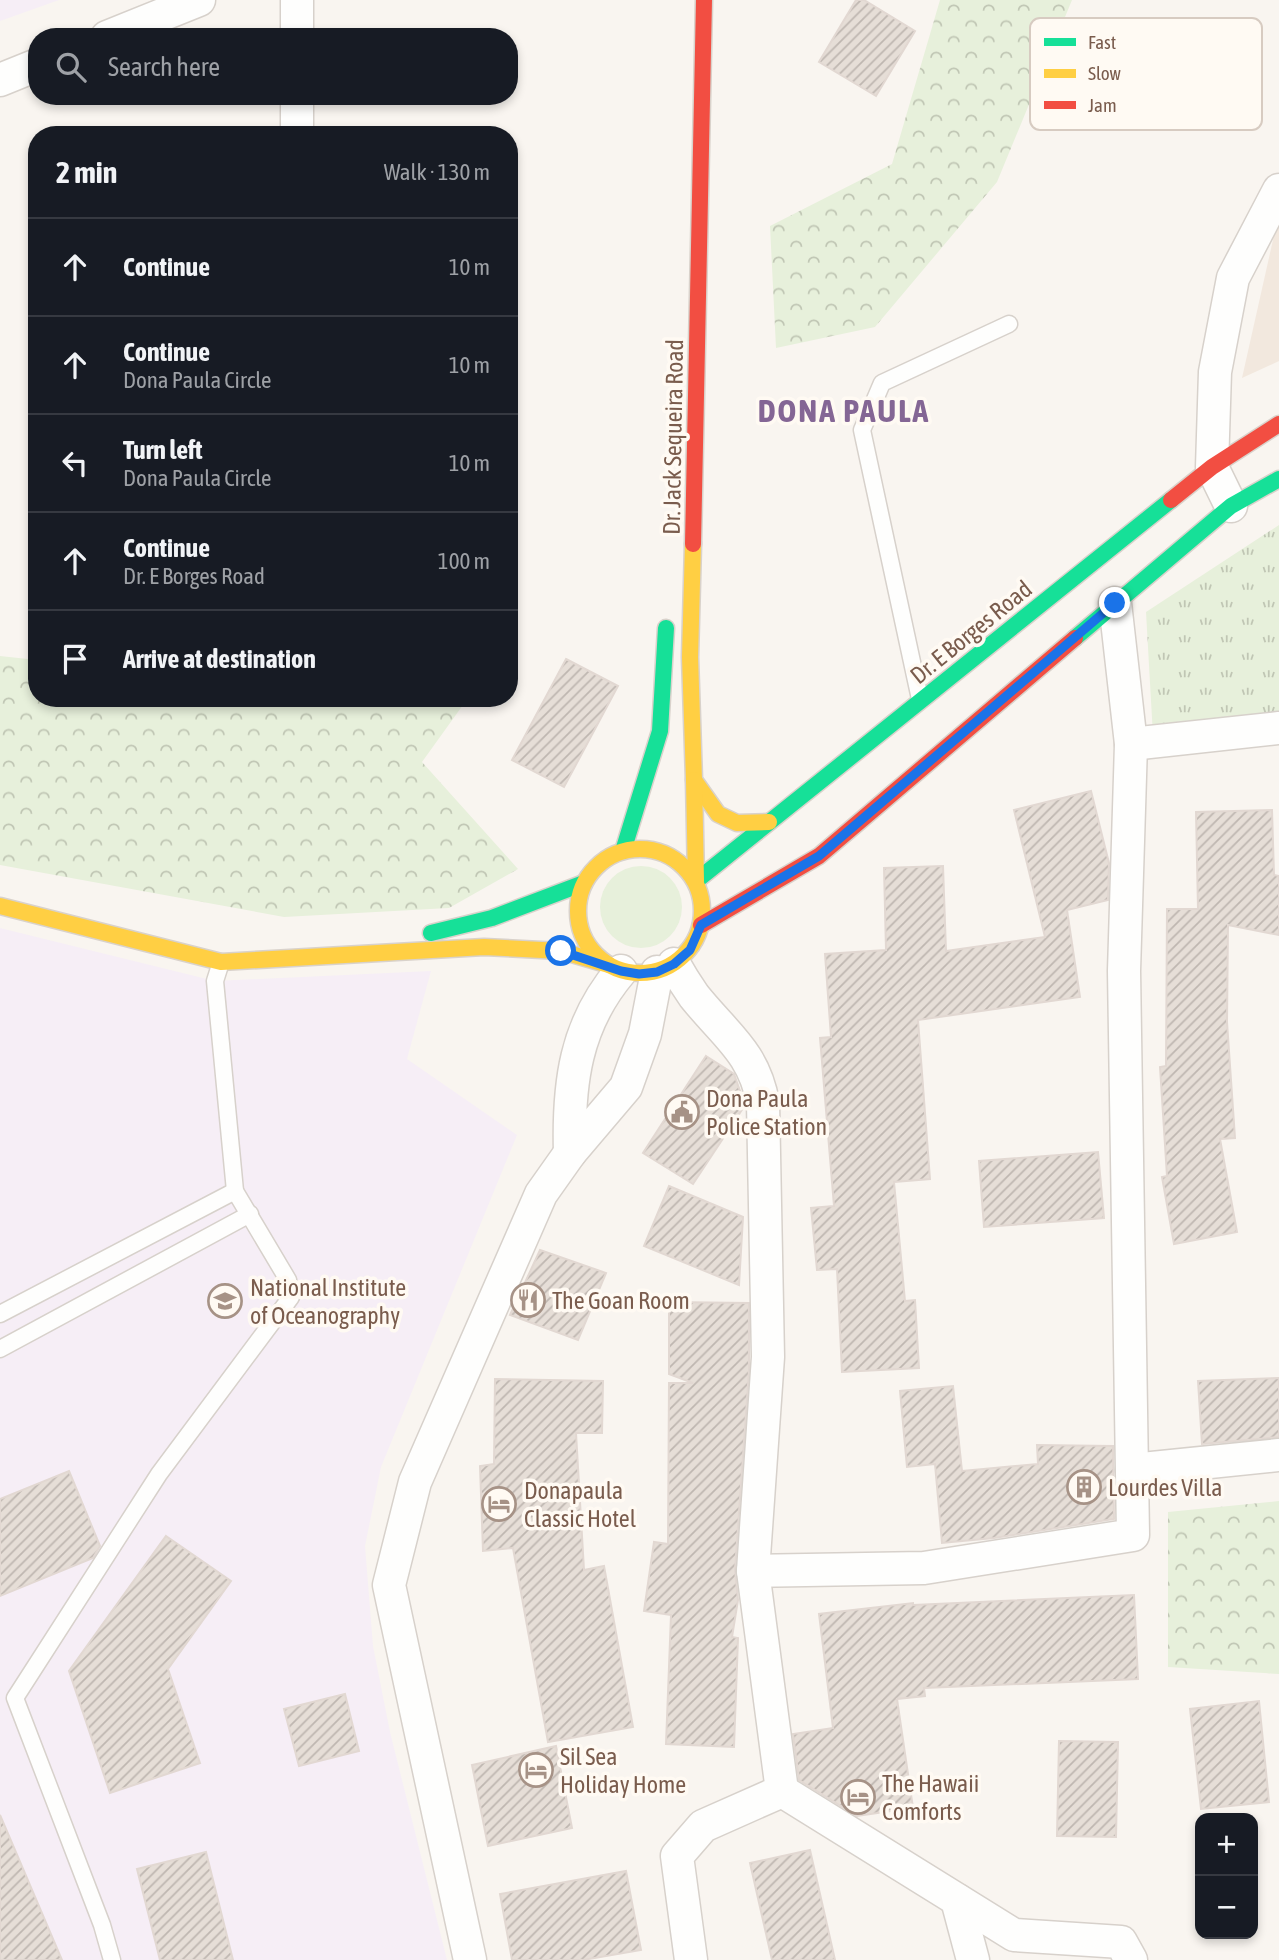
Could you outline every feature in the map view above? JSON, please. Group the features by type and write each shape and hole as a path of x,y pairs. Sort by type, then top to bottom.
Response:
{"main road":[{"name":"Dr. Jack Sequeira Road","path":"696,881 690,657 705,53 704,0"},
{"name":"Dr. E Borges Road","path":"696,881 1212,467 1279,424"},
{"path":"701,925 819,856 1231,506 1279,479"},
{"path":"623,851 660,731 667,618"},
{"path":"694,780 718,814 737,823 769,822"},
{"path":"0,906 221,962 484,947 561,951 615,968 639,974 665,968 690,950 701,925 702,897 696,881 686,867 657,850 623,851 593,869 584,883 578,902 578,920 584,938 594,954 615,968"},
{"path":"221,962 428,934 492,918 584,883"}],"street":[{"path":"130,28 200,0"},
{"path":"297,0 297,28"},
{"path":"0,80 28,69"},
{"path":"297,105 297,126"},
{"path":"1231,506 1212,467 1215,372 1233,278 1279,190"},
{"path":"753,1571 924,1568 1133,1535 1124,971 1131,744 1115,603"},
{"path":"1131,744 1279,728"},
{"path":"570,1153 569,1095 578,1052 600,995 615,968"},
{"path":"470,1960 389,1585 415,1482 541,1194 570,1153 625,1087 665,968 748,1056 759,1079 764,1103 768,1357 753,1571 782,1791"},
{"path":"1132,1470 1279,1455"},
{"path":"782,1791 1014,1935 1121,1942 1131,1960"},
{"path":"691,1960 677,1856 703,1826 782,1791"},
{"path":"957,1900 973,1960"}],"lane":[{"path":"920,702 910,667 862,430 882,383 1009,324"},
{"path":"112,1960 102,1925 15,1698 159,1474 291,1297 288,1280 235,1192 215,981 221,962"},
{"path":"0,1314 235,1192"},
{"path":"0,1349 250,1214"}],"shaded area":[{"path":"0,0 59,0 0,21"},
{"path":"1279,213 1279,361 1242,378"},
{"name":"National Institute of Oceanography","path":"0,928 215,981 431,971 407,1059 517,1135 381,1467 365,1546 373,1646 390,1732 447,1960 0,1960"}],"green space":[{"path":"940,0 1072,0 1065,18 1030,18 1030,102 997,182 875,327 776,348 770,226 892,164"},
{"path":"1279,525 1279,722 1153,736 1146,612"},
{"path":"0,656 28,659 28,707 462,707 422,762 518,869 449,908 284,917 0,865"},
{"path":"641,866 657,869 670,878 679,891 682,907 679,923 670,936 657,945 641,948 625,945 612,936 603,923 600,907 603,891 612,878 625,869"},
{"path":"1279,1501 1279,1674 1168,1667 1168,1512"}],"building":[{"path":"856,0 864,0 915,31 876,96 819,62"},
{"path":"566,659 618,686 564,787 512,760"},
{"path":"1091,791 1109,863 1108,900 1067,910 1080,997 918,1020 930,1179 894,1182 905,1301 915,1300 919,1368 842,1372 837,1269 817,1270 811,1208 834,1206 820,1038 831,1037 825,954 886,950 884,868 943,866 946,951 1045,937 1014,810"},
{"path":"1272,810 1274,875 1279,876 1279,935 1228,925 1227,1022 1235,1138 1220,1139 1237,1232 1174,1244 1162,1177 1167,1176 1160,1067 1166,1066 1167,909 1198,909 1196,812"},
{"path":"706,1056 734,1074 745,1105 693,1184 643,1153"},
{"path":"1098,1152 1104,1218 984,1227 979,1161"},
{"path":"669,1186 743,1217 739,1285 644,1246"},
{"path":"540,1250 606,1273 578,1340 510,1315"},
{"path":"669,1302 749,1303 749,1371 735,1570 738,1600 732,1637 738,1638 734,1747 666,1744 671,1615 644,1611 654,1542 668,1544 669,1383 693,1383 669,1374"},
{"path":"1279,1378 1279,1437 1202,1444 1198,1381"},
{"path":"495,1379 603,1381 602,1433 576,1433 584,1570 604,1566 633,1727 548,1742 513,1548 483,1551 480,1466 494,1464"},
{"path":"953,1386 962,1471 1038,1464 1037,1445 1113,1446 1114,1519 994,1538 942,1543 935,1464 907,1467 900,1391"},
{"path":"69,1471 100,1546 93,1558 0,1596 0,1499"},
{"path":"166,1536 231,1581 168,1669 200,1763 110,1793 69,1671"},
{"path":"1134,1595 1138,1679 924,1688 925,1696 897,1699 913,1808 857,1816 799,1780 793,1734 833,1728 819,1614 913,1603"},
{"path":"345,1694 359,1751 299,1766 284,1709"},
{"path":"1259,1701 1269,1802 1201,1809 1190,1709"},
{"path":"1059,1741 1118,1742 1116,1837 1057,1836"},
{"path":"556,1746 572,1828 488,1846 472,1765"},
{"path":"0,1815 62,1960 0,1960"},
{"path":"810,1850 835,1960 772,1960 750,1863"},
{"path":"206,1852 233,1960 160,1960 137,1869"},
{"path":"626,1871 641,1950 583,1960 512,1960 500,1894"}],"traffic: fast":[{"path":"1075,638 1231,506 1279,479"},
{"path":"696,881 1171,500"},
{"path":"623,851 660,731 666,628"},
{"path":"431,933 492,918 584,883"}],"traffic: slow":[{"path":"693,544 690,657 694,780 718,814 737,823 769,822"},
{"path":"694,780 696,881"},
{"path":"640,849 664,853 684,867 698,887 702,911 698,935 684,955 664,969 640,973 616,969 596,955 582,935 578,911 582,887 596,867 616,853 640,849"},
{"path":"0,906 221,962 484,947 561,951 609,965"}],"traffic: jam":[{"path":"693,544 704,0"},
{"path":"1171,500 1212,467 1279,424"},
{"path":"701,925 819,856 1075,638"}],"place":[{"name":"Dona Paula Police Station","path":"682,1112"},
{"name":"The Goan Room","path":"528,1300"},
{"name":"National Institute of Oceanography","path":"225,1301"},
{"name":"Lourdes Villa","path":"1084,1487"},
{"name":"Donapaula Classic Hotel","path":"499,1504"},
{"name":"Sil Sea Holiday Home","path":"536,1770"},
{"name":"The Hawaii Comforts","path":"858,1797"}],"district":[{"name":"DONA PAULA","path":"844,410"}],"route":[{"path":"561,951 621,971 639,974 657,972 674,964 690,950 701,925 819,856 1115,603"}]}
